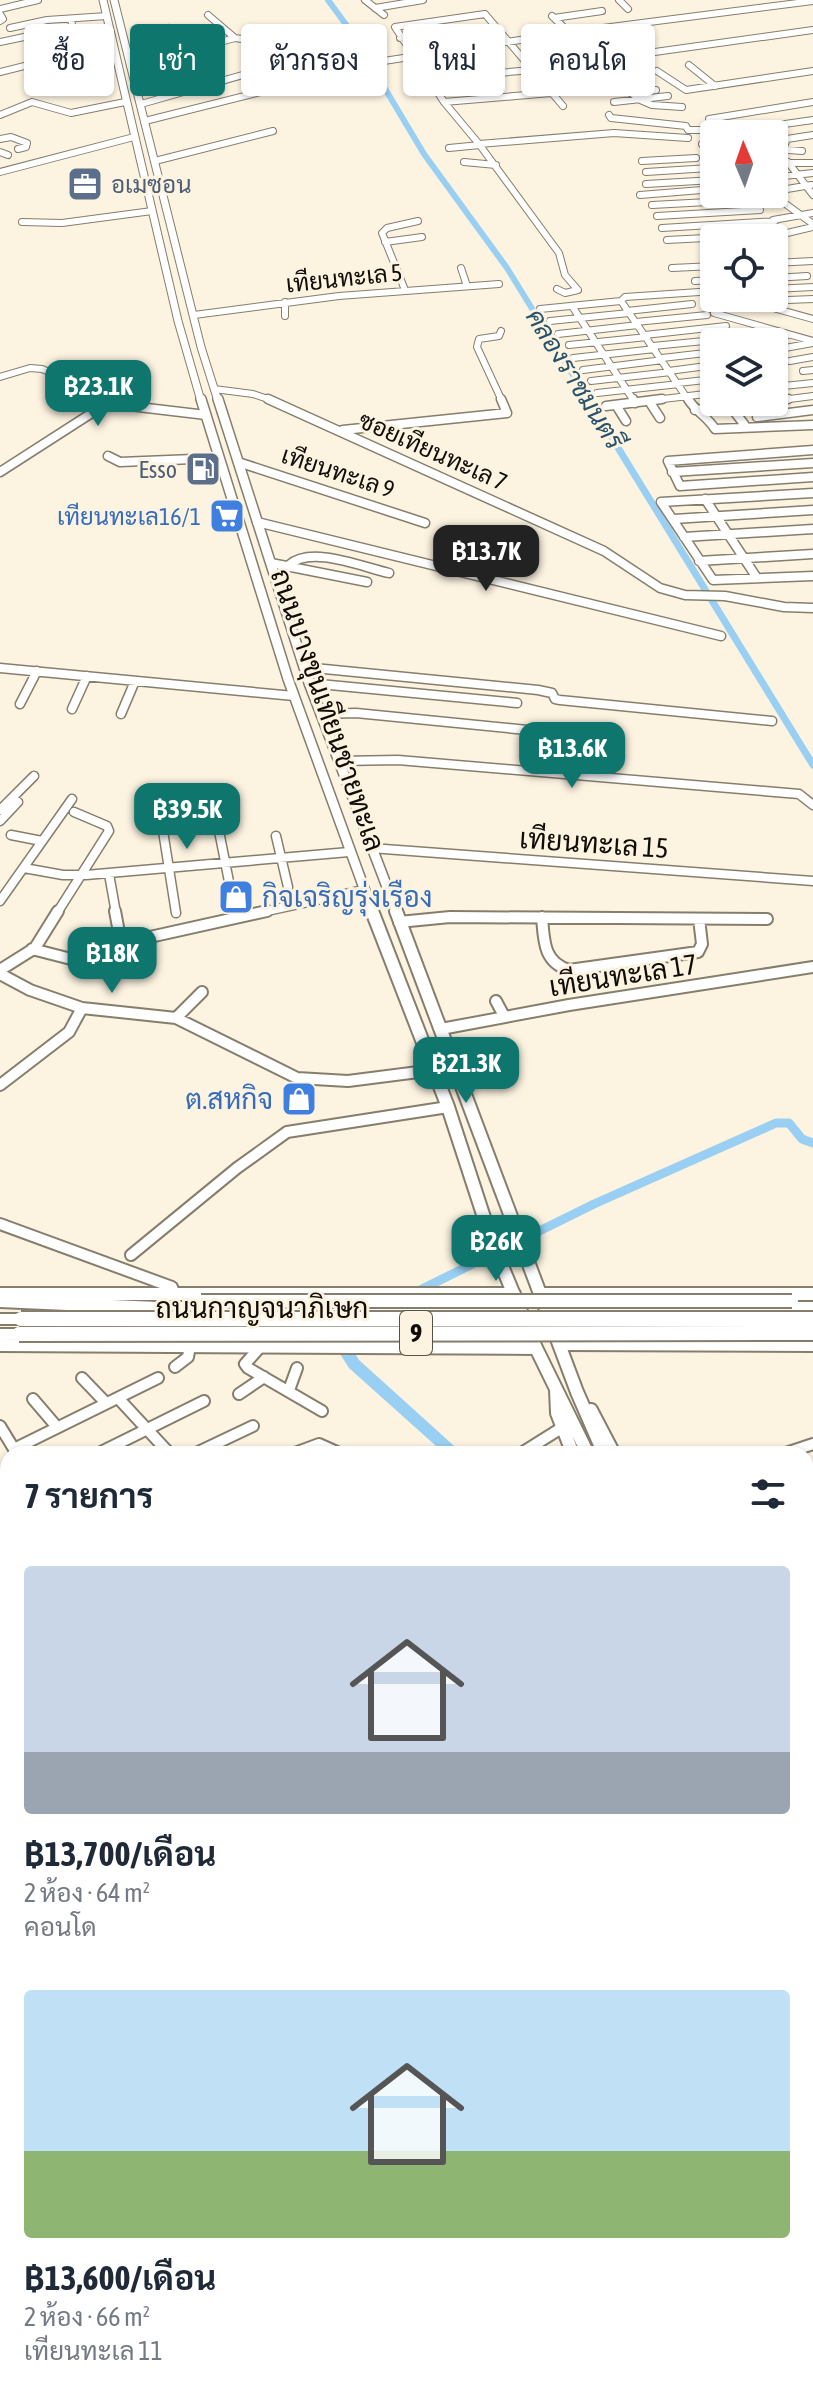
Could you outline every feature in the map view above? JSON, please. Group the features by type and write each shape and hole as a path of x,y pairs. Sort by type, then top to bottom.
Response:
{"highway":[{"name":"ถนนกาญจนาภิเษก","path":"0,1319 813,1319"},
{"name":"ถนนกาญจนาภิเษก","path":"0,1334 813,1333"}],"main road":[{"name":"ถนนบางขุนเทียนชายทะเล","path":"107,2 108,24"},
{"name":"ถนนบางขุนเทียนชายทะเล","path":"107,2 130,64"},
{"name":"ถนนบางขุนเทียนชายทะเล","path":"114,52 194,381 294,696 363,890 448,1107 492,1242 536,1348 584,1446"},
{"name":"ถนนบางขุนเทียนชายทะเล","path":"139,96 212,385 309,683 525,1247 577,1392 601,1446"},
{"path":"126,103 141,104"},
{"path":"194,381 212,385"},
{"path":"298,707 320,713"},
{"path":"303,722 320,713"},
{"path":"434,1070 456,1067"},
{"path":"0,1298 174,1293 514,1294"},
{"path":"542,1294 813,1294"},
{"path":"0,1298 813,1301"},
{"path":"0,1298 221,1308 520,1308"},
{"path":"547,1308 813,1308"},
{"path":"0,1345 536,1348"},
{"path":"557,1387 553,1396 570,1446"},
{"path":"577,1392 601,1425 610,1446"}],"street":[{"path":"0,21 3,19 0,11 38,0"},
{"path":"365,0 384,15"},
{"path":"375,8 423,0"},
{"path":"619,0 628,9"},
{"path":"634,24 813,1"},
{"path":"672,8 684,17"},
{"path":"562,24 553,17 602,11"},
{"path":"414,24 479,14 491,18 494,24"},
{"path":"208,15 235,38"},
{"path":"10,28 40,21 107,16"},
{"path":"651,16 658,21"},
{"path":"71,19 72,24"},
{"path":"403,26 395,27 403,42"},
{"path":"655,52 813,30"},
{"path":"0,42 24,37"},
{"path":"505,37 521,56"},
{"path":"225,40 241,39"},
{"path":"505,44 521,41"},
{"path":"689,65 715,86"},
{"path":"2,70 24,66"},
{"path":"657,71 681,90 813,71"},
{"path":"141,104 241,74"},
{"path":"222,101 215,90 229,86"},
{"path":"145,121 162,113 241,96"},
{"path":"440,96 496,165 559,253 565,275 578,290 565,293 557,289"},
{"path":"444,102 521,96"},
{"path":"554,96 563,106"},
{"path":"634,96 652,105 682,107"},
{"path":"614,102 668,96"},
{"path":"509,97 514,104"},
{"path":"170,99 182,103 185,110"},
{"path":"0,115 32,102 71,113 126,103"},
{"path":"709,119 813,102"},
{"path":"609,115 611,118 686,126 690,152 700,161"},
{"path":"449,148 609,133 650,137 743,130 800,125 813,120"},
{"path":"155,161 273,131"},
{"path":"0,139 28,133"},
{"path":"788,139 813,135"},
{"path":"803,136 813,148"},
{"path":"11,137 27,143 26,147 18,149"},
{"path":"0,172 134,137"},
{"path":"650,137 650,147"},
{"path":"62,146 73,152"},
{"path":"788,150 802,151"},
{"path":"0,152 8,155"},
{"path":"642,161 672,162 696,158"},
{"path":"464,162 496,165"},
{"path":"788,162 812,162"},
{"path":"788,173 812,162"},
{"path":"788,167 809,185 813,197 804,200"},
{"path":"646,172 700,170"},
{"path":"796,171 813,173"},
{"path":"688,179 700,193"},
{"path":"646,184 700,179"},
{"path":"788,189 809,185"},
{"path":"640,195 698,190"},
{"path":"652,205 700,202"},
{"path":"788,206 813,226"},
{"path":"757,208 791,232"},
{"path":"657,216 760,210"},
{"path":"22,222 62,223 152,211"},
{"path":"662,228 774,220 813,213"},
{"path":"405,290 382,233 387,228 418,221"},
{"path":"667,240 791,232 813,226"},
{"path":"385,242 422,237"},
{"path":"788,262 813,261"},
{"path":"788,289 813,288 801,262"},
{"path":"672,268 700,267"},
{"path":"461,268 467,286"},
{"path":"788,277 807,276"},
{"path":"695,281 700,281"},
{"name":"เทียนทะเล 5","path":"194,317 285,302 499,284"},
{"path":"540,309 621,301 625,297 700,292"},
{"path":"583,370 700,354 655,294"},
{"path":"788,300 813,299"},
{"path":"621,301 695,410 708,417 714,428 813,425"},
{"path":"285,302 285,316"},
{"path":"550,321 692,304"},
{"path":"572,306 635,403"},
{"path":"796,312 813,311"},
{"path":"788,312 813,319"},
{"path":"706,314 707,328 726,326"},
{"path":"558,334 706,314 767,328"},
{"path":"194,317 211,321"},
{"path":"569,345 700,329"},
{"path":"341,431 507,413 477,347 479,339 499,336 501,331"},
{"path":"788,334 813,342"},
{"path":"573,358 700,341"},
{"path":"788,347 813,342"},
{"path":"790,361 813,357"},
{"path":"0,377 38,368 135,407 206,415"},
{"path":"591,381 700,368"},
{"path":"803,371 813,370"},
{"path":"597,393 700,380"},
{"path":"92,390 111,382 127,387"},
{"path":"788,386 813,383"},
{"name":"ซอยเทียนทะเล 7","path":"212,385 264,397 341,431 604,551 649,583 685,595 725,596 784,607 813,608"},
{"path":"626,421 611,405 700,395"},
{"path":"0,472 112,400"},
{"path":"649,401 660,418"},
{"path":"788,401 812,402"},
{"path":"788,412 812,402"},
{"path":"695,410 700,409"},
{"path":"738,416 744,424"},
{"path":"757,417 764,416"},
{"path":"813,450 669,458 680,486 813,477"},
{"path":"772,452 785,479"},
{"path":"108,456 120,462 218,458"},
{"name":"เทียนทะเล 9","path":"238,462 425,523"},
{"path":"672,472 813,463"},
{"path":"813,493 661,502 713,580 813,576"},
{"path":"705,499 757,578"},
{"path":"674,519 813,510"},
{"path":"257,522 721,636"},
{"path":"684,537 813,529"},
{"path":"699,561 813,554"},
{"path":"289,565 298,557 312,555 389,573"},
{"path":"271,563 367,582"},
{"path":"304,667 538,690 552,693 557,700 772,721"},
{"path":"0,668 294,696"},
{"path":"20,704 37,671"},
{"path":"72,709 87,676"},
{"path":"121,714 135,681"},
{"path":"309,683 517,703"},
{"path":"320,713 356,713 611,741"},
{"path":"339,761 398,760 799,794 813,805"},
{"path":"0,810 34,776"},
{"path":"0,821 25,793"},
{"path":"0,901 72,799"},
{"path":"74,812 110,828 32,949 0,972 30,990 82,1008 176,1018 297,1078 310,1081 329,1082 434,1070"},
{"path":"163,831 176,913"},
{"path":"219,831 233,902"},
{"path":"11,835 42,841"},
{"path":"276,836 288,887"},
{"name":"เทียนทะเล 15","path":"371,848 813,881"},
{"path":"24,868 81,875 109,874 349,852"},
{"path":"109,874 118,927"},
{"path":"87,951 363,890"},
{"path":"399,922 437,917 767,919"},
{"path":"542,917 545,952 559,967 569,970 698,952 702,944 699,919"},
{"path":"32,949 75,960"},
{"name":"เทียนทะเล 17","path":"441,1029 504,1016 813,967"},
{"path":"176,1018 202,992"},
{"path":"496,1001 504,1016"},
{"path":"0,1085 69,1032 82,1008"},
{"path":"131,1255 287,1132 448,1107"},
{"path":"0,1224 172,1287 174,1293"},
{"path":"560,1345 813,1346"},
{"path":"175,1367 188,1357 190,1346"},
{"path":"261,1346 245,1364 322,1411"},
{"path":"289,1390 297,1368"},
{"path":"239,1394 264,1377"},
{"path":"82,1378 106,1403"},
{"path":"25,1446 158,1378"},
{"path":"118,1398 163,1446"},
{"path":"33,1399 57,1427"},
{"path":"113,1446 204,1401"},
{"path":"0,1426 12,1446"},
{"path":"211,1446 253,1426"},
{"path":"533,1446 563,1427"}],"waterway":[{"name":"คลองราชมนตรี","path":"328,0 350,30 424,154 507,268 589,401"},
{"name":"คลองราชมนตรี","path":"588,399 813,765"},
{"path":"415,1297 422,1289 594,1204 776,1123 789,1123 802,1139 813,1143"},
{"path":"319,1313 322,1313 354,1364 446,1446"}],"place":[{"name":"อเมซอน","path":"85,184"},
{"name":"Esso","path":"203,469"},
{"name":"เทียนทะเล16/1","path":"227,516"},
{"name":"กิจเจริญรุ่งเรือง","path":"236,897"},
{"name":"ต.สหกิจ","path":"299,1099"}]}
